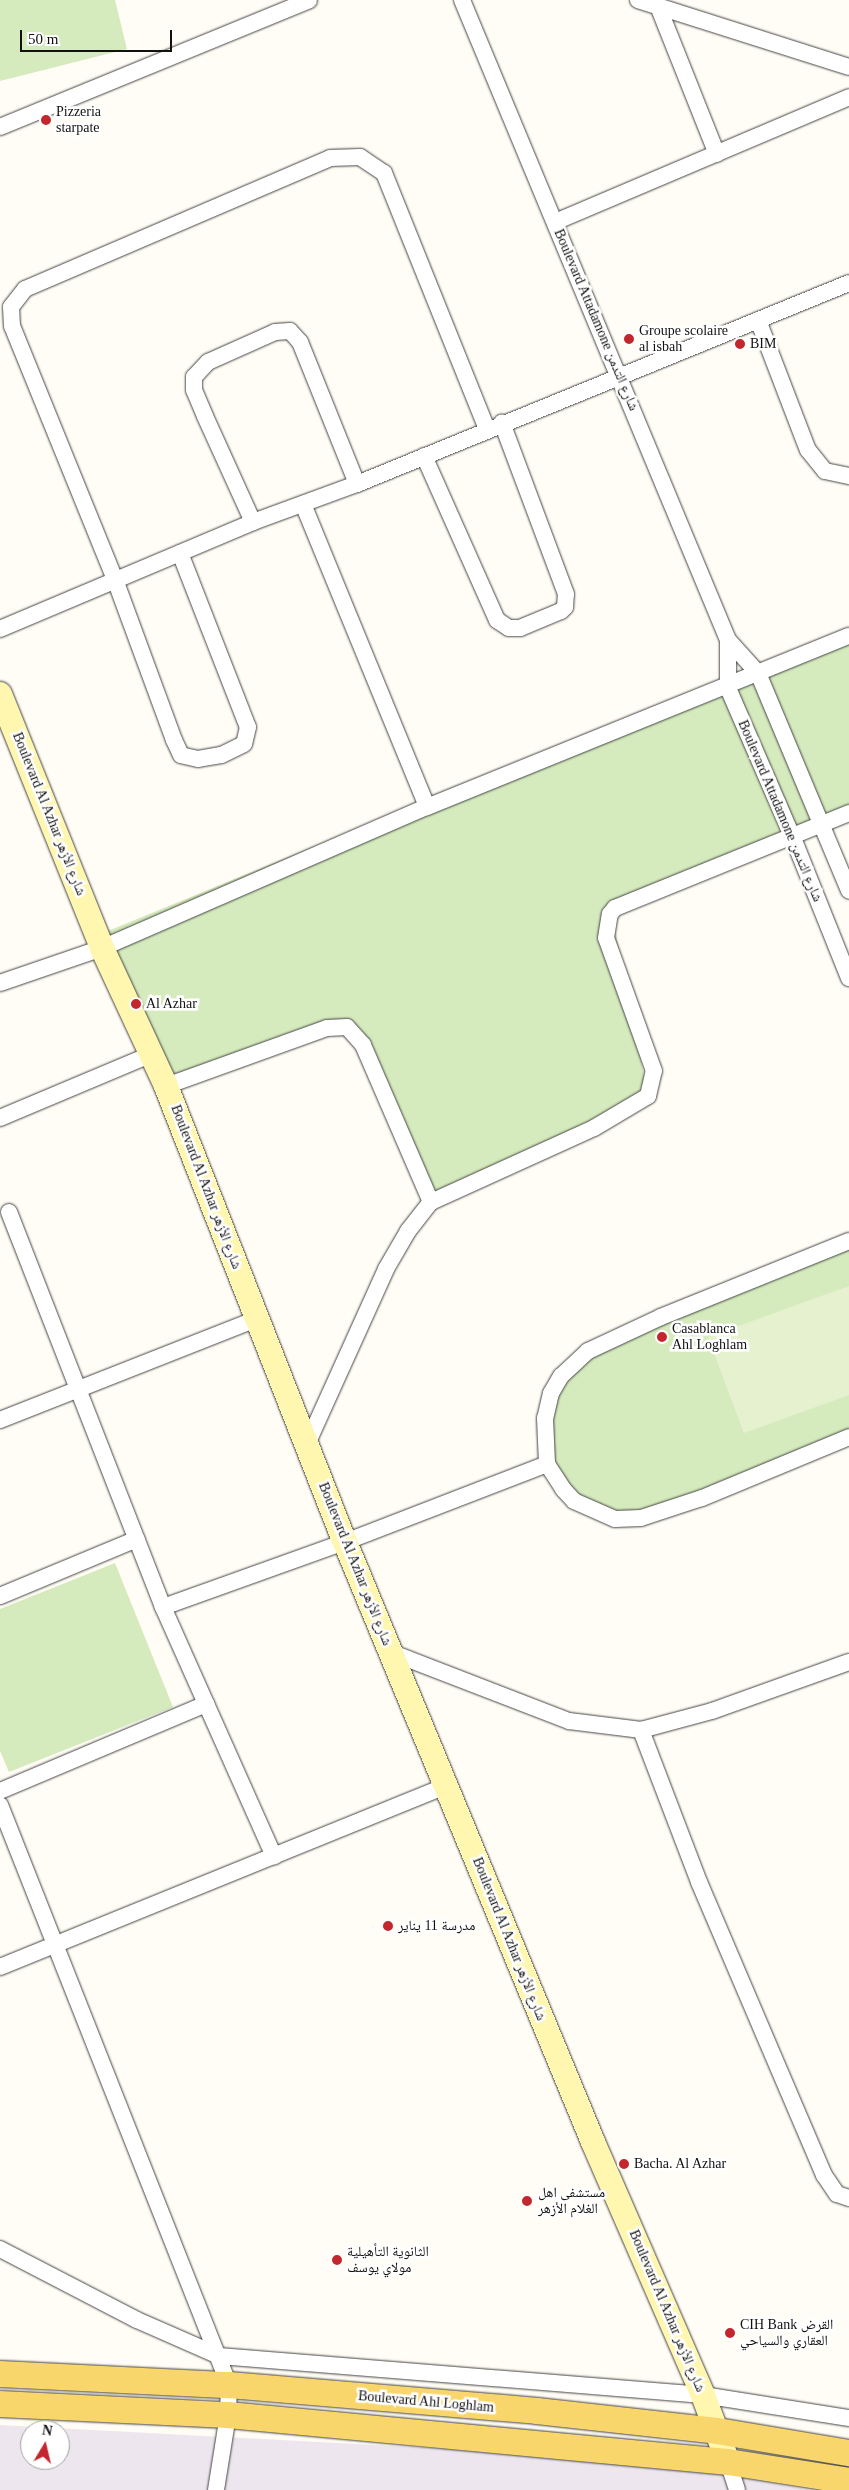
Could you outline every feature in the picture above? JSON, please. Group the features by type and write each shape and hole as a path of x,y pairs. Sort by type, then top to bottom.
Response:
{"main road":[{"name":"Boulevard Al Azhar شارع الأزهر","path":"0,694 102,948 166,1086 257,1319 308,1442 345,1542 445,1786 593,2142 703,2395 728,2462"},
{"name":"Boulevard Ahl Loghlam","path":"0,2374 230,2385 537,2411 717,2431 849,2453"},
{"path":"0,2404 228,2415 728,2462 849,2481"}],"street":[{"path":"0,128 309,0"},
{"name":"Boulevard Attadamone شارع التدمن","path":"462,0 556,222 728,640 758,672 849,891"},
{"path":"638,0 849,67"},
{"path":"658,6 717,154"},
{"path":"556,222 849,97"},
{"path":"180,553 248,727 244,744 232,751 198,759 181,755 116,582 12,326 11,307 15,298 25,289 330,158 360,158 384,173 566,594 565,607 561,611 520,628 509,628 497,620 424,456"},
{"path":"0,629 116,582 253,522 357,484 495,426 849,283"},
{"path":"758,320 808,450 825,472 849,476"},
{"path":"253,522 194,390 194,377 208,362 275,332 290,331 300,342 357,484"},
{"path":"303,504 428,808"},
{"path":"0,983 102,948 428,808 728,688 758,672 849,636"},
{"name":"Boulevard Attadamone شارع التدمن","path":"728,640 728,688 793,838 849,978"},
{"path":"308,1442 386,1269 408,1231 431,1202 594,1128 648,1096 654,1071 606,938 607,919 615,908 793,838 849,813"},
{"path":"166,1086 327,1028 347,1027 363,1045 431,1202"},
{"path":"0,1118 150,1055"},
{"path":"9,1212 81,1389 163,1607 274,1856"},
{"path":"849,1241 661,1317 580,1357 561,1376 551,1393 545,1418 547,1464 574,1501 615,1519 641,1518 702,1498 849,1437"},
{"path":"0,1420 257,1319"},
{"path":"163,1607 345,1542 547,1464"},
{"path":"0,1596 137,1540"},
{"path":"390,1652 569,1721 641,1730 712,1711 849,1662"},
{"path":"0,1791 206,1704"},
{"path":"641,1730 699,1882 824,2175 837,2194 849,2198"},
{"path":"0,1967 445,1786"},
{"path":"0,1805 230,2385 228,2415 216,2490"},
{"path":"0,2249 137,2320 219,2356 703,2395 849,2418"},
{"path":"728,2462 737,2490"}],"shaded area":[{"path":"0,2425 20,2426 20,2470 70,2470 70,2429 637,2459 811,2490 0,2490"}],"green space":[{"path":"0,0 115,0 127,49 0,81"},
{"path":"849,633 849,814 611,909 648,1096 431,1202 343,1018 158,1085 98,935 745,670 791,752 758,673"},
{"path":"849,1243 849,1440 657,1518 608,1516 571,1495 543,1463 542,1413 570,1367 610,1342"},
{"path":"849,1286 849,1395 744,1433 708,1337"},
{"path":"115,1563 173,1707 9,1772 0,1751 0,1609"}],"place":[{"name":"Pizzeria starpate","path":"46,120"},
{"name":"Groupe scolaire al isbah","path":"629,339"},
{"name":"BIM","path":"740,344"},
{"name":"Al Azhar","path":"136,1004"},
{"name":"Casablanca Ahl Loghlam","path":"662,1337"},
{"name":"مدرسة 11 يناير","path":"388,1926"},
{"name":"Bacha. Al Azhar","path":"624,2164"},
{"name":"مستشفى اهل الغلام الأزهر","path":"527,2201"},
{"name":"الثانوية التأهيلية مولاي يوسف","path":"337,2260"},
{"name":"CIH Bank القرض العقاري والسياحي","path":"730,2333"}]}
